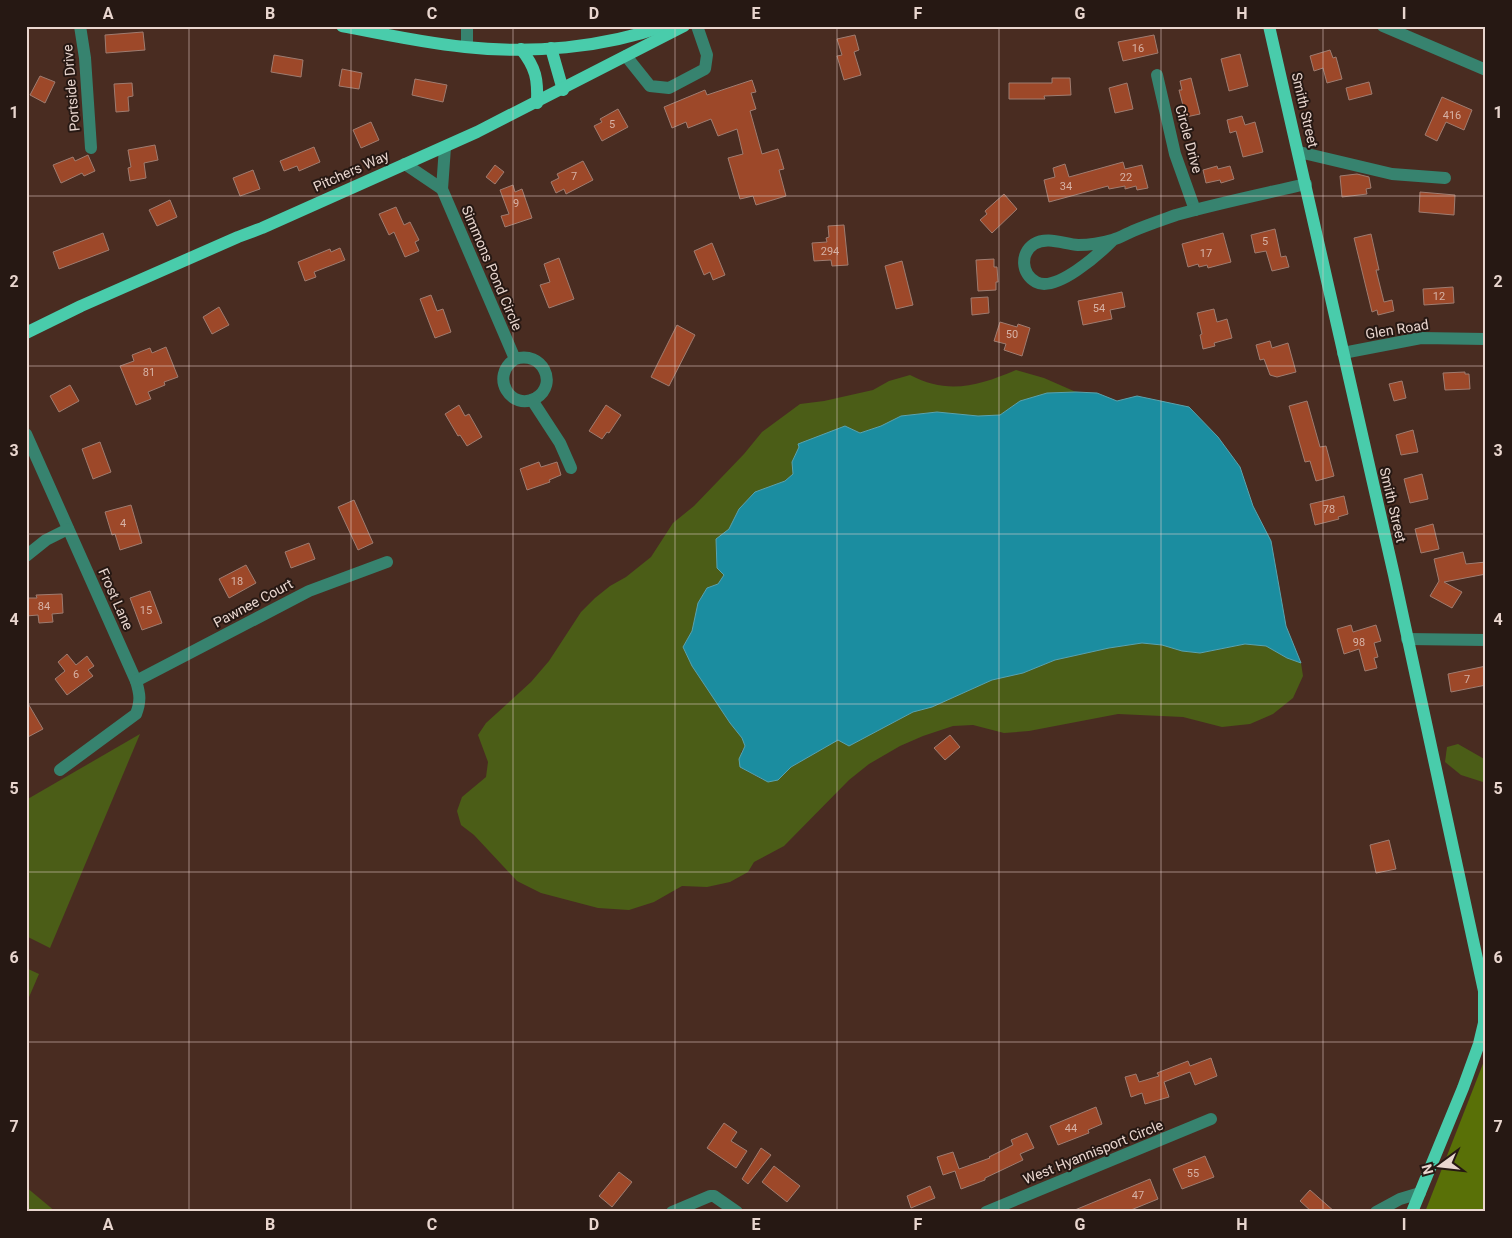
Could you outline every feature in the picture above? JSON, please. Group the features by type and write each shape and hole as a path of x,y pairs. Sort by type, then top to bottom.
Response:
{"main road":[{"path":"342,26 467,48 521,49 590,44 664,26"},
{"name":"Pitchers Way","path":"26,333 81,306 238,236 271,224 444,147 563,90 684,26"},
{"name":"Smith Street","path":"1269,26 1392,566 1485,990 1484,1023 1479,1044 1412,1212"},
{"path":"551,48 563,90"},
{"path":"521,49 535,71 538,89 537,103"}],"street":[{"name":"Portside Drive","path":"80,26 85,58 91,148"},
{"path":"467,26 467,48"},
{"path":"626,56 650,86 669,88 705,69 707,55 696,26"},
{"path":"1383,26 1486,70"},
{"name":"Circle Drive","path":"1157,75 1175,154 1195,210"},
{"name":"Simmons Pond Circle","path":"444,147 442,189 515,359"},
{"path":"1299,152 1392,174 1445,178"},
{"path":"405,164 442,189"},
{"path":"1113,240 1091,260 1052,283 1043,284 1035,281 1026,271 1024,262 1026,253 1032,245 1040,241 1080,245 1113,240 1161,220 1195,210 1306,184"},
{"name":"Glen Road","path":"1343,353 1421,338 1486,339"},
{"path":"530,358 538,362 544,370 546,380 544,389 532,400 516,399 508,394 504,386 504,373 508,365 515,359 530,358"},
{"path":"532,400 560,443 571,468"},
{"name":"Frost Lane","path":"26,434 136,681 140,695 140,704 136,714 60,770"},
{"path":"26,556 46,540 68,529"},
{"name":"Pawnee Court","path":"136,681 308,590 387,562"},
{"path":"1407,638 1486,640"},
{"name":"West Hyannisport Circle","path":"986,1212 1211,1119"},
{"path":"1376,1212 1400,1199 1420,1193"},
{"path":"672,1212 705,1197 714,1196 737,1212"}],"green space":[{"path":"1016,370 1044,378 1076,392 1047,393 1020,401 1000,415 978,416 937,412 901,416 881,426 860,433 845,426 799,444 792,462 793,474 785,481 755,492 739,509 729,529 716,539 717,568 724,575 718,584 707,588 698,603 692,631 683,647 692,666 742,738 745,746 741,752 740,767 763,780 778,780 791,767 838,740 849,746 913,712 932,707 992,680 1023,673 1055,660 1142,643 1200,653 1245,644 1266,646 1287,658 1301,663 1303,676 1293,698 1273,714 1250,724 1222,727 1183,717 1118,714 1029,731 1004,733 973,725 953,726 900,746 869,764 849,780 784,846 754,862 748,872 730,882 707,887 682,886 654,902 629,910 598,908 541,893 517,881 474,835 461,825 457,811 462,797 486,777 488,762 478,735 486,723 531,682 549,661 581,612 610,586 626,577 651,557 673,523 694,506 744,454 762,432 800,404 824,401 873,390 889,381 910,375 937,385 963,386 976,384"},
{"path":"140,734 50,948 26,936 26,800"},
{"path":"1458,744 1486,760 1486,783 1461,775 1445,762 1447,747"},
{"path":"26,968 39,974 26,1004"},
{"path":"1486,1056 1486,1212 1425,1212"},
{"path":"26,1187 56,1212 26,1212"}],"water":[{"path":"1047,393 1097,393 1117,401 1137,396 1189,407 1218,437 1240,467 1253,506 1271,541 1286,626 1301,663 1287,658 1266,646 1245,644 1200,653 1142,643 1109,648 1055,660 1023,673 992,680 932,707 913,712 849,746 838,740 791,767 778,780 768,782 740,767 739,759 745,746 742,738 692,666 683,647 692,631 698,603 707,588 718,584 724,575 717,568 716,539 729,529 739,509 755,492 785,481 793,474 792,462 799,447 798,444 845,426 860,433 881,426 901,416 937,412 978,416 1000,415 1020,401"}],"building":[{"path":"143,32 145,50 106,53 105,35"},
{"path":"855,35 859,50 854,52 861,75 844,80 837,56 842,55 837,39"},
{"path":"1154,35 1158,53 1123,61 1118,42"},
{"path":"1330,50 1333,58 1336,57 1342,79 1327,83 1323,68 1314,71 1310,56"},
{"path":"1240,54 1248,86 1229,91 1221,59"},
{"path":"274,55 303,60 301,77 271,72"},
{"path":"342,69 362,73 359,89 339,86"},
{"path":"40,76 55,82 45,103 30,95"},
{"path":"1052,78 1070,78 1071,95 1044,96 1045,99 1009,99 1009,83 1052,83"},
{"path":"1191,78 1200,114 1186,117 1179,90 1182,90 1180,81"},
{"path":"415,79 447,85 443,102 412,95"},
{"path":"752,80 756,92 751,93 756,109 750,111 762,154 778,149 784,169 779,170 786,196 756,205 753,196 740,199 728,158 743,154 737,129 718,136 711,119 688,128 686,122 672,128 664,107 705,90 707,95"},
{"path":"1369,82 1372,94 1349,100 1346,88"},
{"path":"132,83 133,96 128,97 129,111 116,112 114,84"},
{"path":"1127,83 1133,109 1115,113 1109,88"},
{"path":"1442,97 1472,110 1464,130 1446,122 1437,141 1425,135"},
{"path":"618,109 628,127 602,141 594,126 602,122 600,119"},
{"path":"1242,116 1245,125 1255,122 1263,152 1243,157 1236,131 1230,133 1227,120"},
{"path":"371,122 379,140 361,148 353,130"},
{"path":"155,145 158,160 144,163 146,178 130,181 128,168 131,167 128,150"},
{"path":"314,147 320,162 299,171 297,166 284,171 280,161"},
{"path":"88,155 95,171 84,176 82,173 61,183 53,165 73,157 75,161"},
{"path":"583,161 593,180 566,194 564,189 556,193 551,182 559,178 557,174"},
{"path":"1123,162 1125,169 1142,165 1148,188 1137,190 1136,186 1125,189 1125,186 1109,189 1108,186 1049,202 1044,180 1055,177 1053,168 1065,164 1069,177"},
{"path":"495,165 504,172 495,184 486,177"},
{"path":"1217,166 1218,169 1230,166 1234,179 1221,183 1220,180 1206,183 1203,170"},
{"path":"253,170 260,189 240,196 233,178"},
{"path":"1357,174 1369,177 1371,188 1366,189 1367,194 1342,197 1340,176"},
{"path":"513,185 515,192 522,189 532,218 505,227 501,216 509,214 500,190"},
{"path":"1420,192 1455,195 1454,215 1419,212"},
{"path":"1004,194 1017,209 992,233 980,220 987,214 985,211"},
{"path":"170,200 177,217 157,226 149,210"},
{"path":"396,207 404,225 410,222 419,240 415,242 419,251 405,257 394,232 389,235 379,214"},
{"path":"844,225 848,265 832,266 831,260 814,261 812,243 827,242 826,238 829,237 828,226"},
{"path":"1275,229 1281,257 1286,256 1289,267 1272,271 1266,251 1255,253 1251,235"},
{"path":"103,233 109,250 59,269 53,252"},
{"path":"1223,233 1231,262 1208,268 1207,265 1199,267 1198,264 1188,267 1182,244"},
{"path":"1371,234 1379,270 1376,270 1384,302 1392,300 1394,311 1378,315 1377,310 1372,312 1354,238"},
{"path":"712,243 725,275 713,280 710,272 704,275 694,251"},
{"path":"340,248 345,260 314,272 316,277 305,281 298,262 330,249 331,252"},
{"path":"559,258 574,299 549,308 540,285 550,282 544,264"},
{"path":"994,259 994,267 997,267 998,282 996,282 996,290 978,291 976,260"},
{"path":"902,261 913,305 896,309 885,266"},
{"path":"1453,287 1454,303 1424,305 1423,289"},
{"path":"1122,292 1125,307 1110,310 1112,319 1083,325 1078,301"},
{"path":"431,295 437,311 443,309 451,332 435,338 420,299"},
{"path":"988,297 989,313 972,315 971,298"},
{"path":"219,307 229,325 212,334 203,317"},
{"path":"1214,309 1217,322 1227,319 1232,338 1214,343 1215,346 1203,349 1197,313"},
{"path":"1000,322 1017,327 1018,324 1030,328 1022,356 1004,350 1006,344 994,341"},
{"path":"677,325 695,335 669,386 651,377"},
{"path":"1270,341 1272,348 1288,343 1296,372 1277,377 1270,375 1264,359 1260,360 1256,345"},
{"path":"166,347 178,377 164,382 165,385 148,392 151,399 136,405 120,366 134,361 132,355 150,348 152,353"},
{"path":"1465,372 1465,374 1469,374 1470,389 1445,390 1443,373"},
{"path":"1402,381 1406,398 1394,401 1389,384"},
{"path":"70,385 79,401 59,412 50,396"},
{"path":"1307,401 1320,447 1326,446 1334,476 1316,481 1310,461 1305,462 1289,406"},
{"path":"459,405 465,416 469,414 482,437 467,446 460,435 458,436 445,414"},
{"path":"606,405 621,415 609,433 607,432 602,439 589,431"},
{"path":"1413,430 1418,452 1401,455 1396,435"},
{"path":"100,442 111,472 93,479 82,449"},
{"path":"539,462 541,467 557,462 561,475 549,480 550,482 527,490 520,469"},
{"path":"1422,474 1428,499 1410,503 1404,479"},
{"path":"1344,496 1348,514 1338,517 1339,519 1315,525 1310,504"},
{"path":"354,500 373,543 358,550 338,507"},
{"path":"131,505 142,543 120,550 115,534 112,535 105,512"},
{"path":"1433,524 1439,549 1421,553 1415,529"},
{"path":"309,543 315,559 291,568 285,552"},
{"path":"1463,552 1466,564 1486,562 1486,574 1444,582 1462,592 1452,608 1430,596 1439,581 1434,559"},
{"path":"246,565 256,583 229,598 219,579"},
{"path":"150,591 162,623 142,630 130,598"},
{"path":"62,594 63,613 52,614 53,622 39,623 38,615 26,616 26,598 37,598 36,595"},
{"path":"1351,625 1353,632 1376,625 1381,641 1374,643 1378,657 1374,658 1377,668 1365,671 1359,649 1344,654 1337,629"},
{"path":"67,654 76,665 87,656 94,666 88,670 93,676 67,695 55,679 65,671 58,662"},
{"path":"1486,666 1486,685 1451,692 1448,674"},
{"path":"26,700 43,729 26,738"},
{"path":"950,735 960,747 945,760 934,748"},
{"path":"1389,840 1396,869 1376,873 1370,845"},
{"path":"1211,1058 1217,1076 1195,1085 1190,1072 1164,1082 1169,1097 1145,1104 1142,1093 1131,1097 1125,1077 1136,1074 1139,1082 1159,1076 1157,1073 1188,1061 1190,1066"},
{"path":"1096,1107 1102,1124 1088,1130 1089,1133 1058,1145 1050,1126"},
{"path":"724,1123 737,1132 731,1141 747,1151 736,1168 707,1148"},
{"path":"1027,1133 1034,1148 1020,1154 1023,1160 985,1178 985,1180 961,1189 955,1171 943,1175 937,1157 953,1152 959,1169 990,1158 1013,1145 1011,1140"},
{"path":"761,1148 771,1155 748,1184 742,1179"},
{"path":"1205,1156 1214,1177 1182,1189 1173,1169"},
{"path":"774,1166 800,1186 787,1202 762,1182"},
{"path":"619,1172 632,1182 612,1207 599,1196"},
{"path":"1150,1179 1158,1199 1126,1212 1070,1212"},
{"path":"930,1186 935,1198 911,1208 907,1196"},
{"path":"1310,1190 1335,1212 1312,1212 1300,1201"}]}
